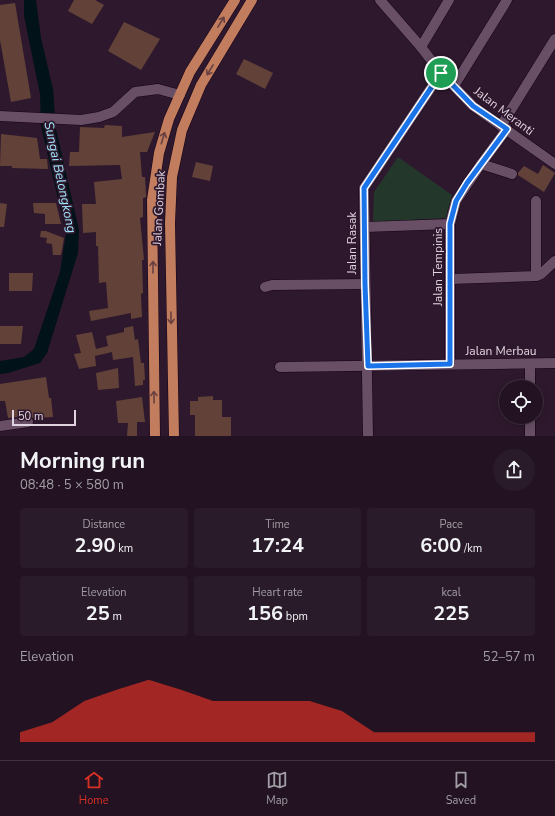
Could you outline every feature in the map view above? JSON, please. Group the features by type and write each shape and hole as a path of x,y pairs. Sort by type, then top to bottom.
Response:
{"main road":[{"name":"Jalan Gombak","path":"155,436 152,200 159,153 169,120 196,61 235,0"},
{"name":"Jalan Gombak","path":"174,436 170,223 172,177 182,130 201,85 252,0"}],"street":[{"name":"Jalan Meranti","path":"380,0 421,47 441,73 473,106 555,164"},
{"path":"421,47 449,0"},
{"path":"454,86 507,0"},
{"name":"Jalan Tempinis","path":"450,364 450,224 456,201 504,128 555,39"},
{"name":"Jalan Rasak","path":"368,436 364,188 441,73"},
{"path":"0,116 81,120 113,112 135,92 158,89 180,95"},
{"path":"481,164 512,174"},
{"path":"536,201 536,276"},
{"path":"365,227 450,224"},
{"path":"451,278 536,276 555,261"},
{"path":"265,287 272,285 365,284"},
{"name":"Jalan Merbau","path":"280,368 555,363"},
{"path":"530,364 530,380"},
{"path":"0,426 28,422"},
{"path":"530,424 530,436"}],"green space":[{"path":"398,157 452,195 446,218 373,222 374,192"}],"water":[{"name":"Sungai Belongkong","path":"24,0 36,0 41,38 53,89 56,129 79,230 78,253 47,353 40,363 0,374 0,361 24,357 34,349 60,272 66,233 41,126 40,94 24,16"}],"building":[{"path":"74,0 95,0 104,5 92,24 68,11"},
{"path":"15,3 31,98 11,102 0,40 0,5"},
{"path":"124,22 160,39 141,70 108,51"},
{"path":"244,59 273,73 265,89 236,74"},
{"path":"105,125 122,126 122,137 155,132 147,152 140,152 142,177 145,177 146,195 146,197 143,198 143,217 140,218 144,260 142,260 142,317 131,319 131,313 91,321 89,311 108,308 106,282 99,283 96,232 83,233 82,204 96,204 94,182 122,179 120,165 69,166 70,152 79,152 80,127 104,128"},
{"path":"1,134 37,138 40,159 47,159 48,169 12,168 12,166 0,166"},
{"path":"196,162 213,166 210,181 192,177"},
{"path":"543,165 555,173 544,192 518,175 524,166 538,174"},
{"path":"0,203 7,204 4,227 0,227"},
{"path":"33,203 56,203 61,224 45,224 45,214 34,213"},
{"path":"41,231 46,231 64,238 61,255 53,255 52,244 46,243 47,238 40,237"},
{"path":"9,273 33,273 32,291 9,291"},
{"path":"0,326 23,326 21,344 0,344"},
{"path":"133,326 135,340 138,339 141,363 144,363 145,380 143,380 143,385 135,386 133,357 113,360 112,352 95,356 96,366 79,369 74,354 81,353 76,335 92,332 96,349 108,346 106,336 124,332 124,328"},
{"path":"118,368 119,388 98,390 96,373"},
{"path":"46,377 49,398 51,398 53,417 33,418 27,416 8,418 5,401 0,401 0,384"},
{"path":"213,396 213,400 222,400 222,417 231,417 231,436 195,436 195,415 190,415 190,401 198,401 198,397"},
{"path":"142,397 145,422 137,422 137,436 127,436 128,423 118,423 116,401"}],"route":[{"path":"441,73 473,106 507,129 467,183 456,201 450,224 450,364 368,366 364,188 441,73"}]}
